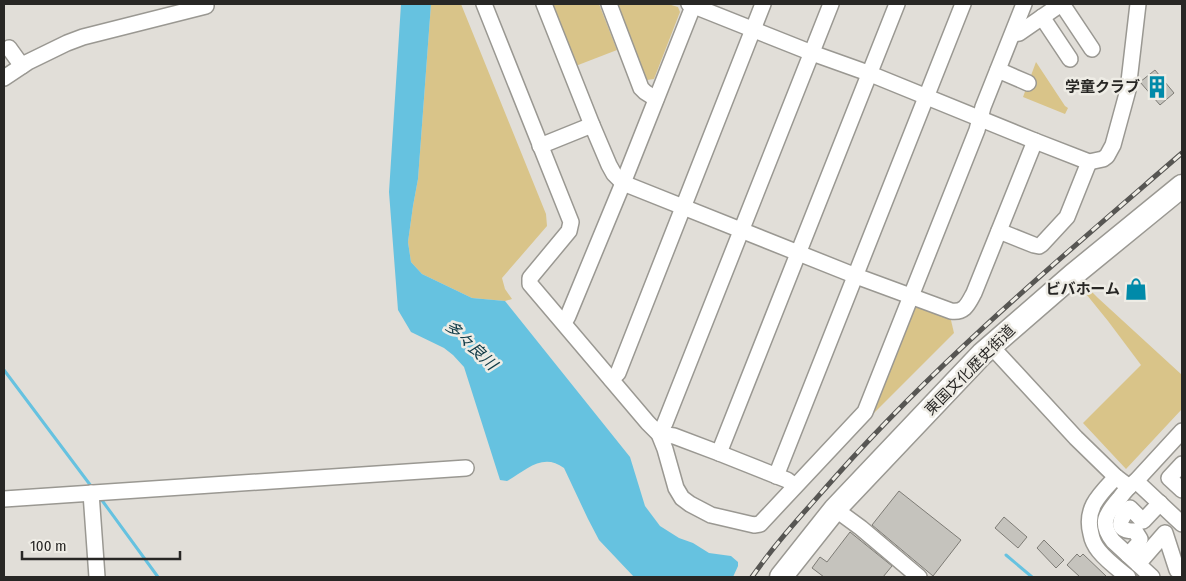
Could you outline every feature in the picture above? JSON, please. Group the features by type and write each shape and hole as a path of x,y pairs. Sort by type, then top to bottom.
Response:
{"highway":[{"name":"東国文化歴史街道","path":"781,577 835,509 991,346 1073,275 1182,186"}],"street":[{"path":"484,4 571,222 570,231 530,278 530,284 659,434 676,488 682,498 711,515 754,525 760,524 865,412 977,130 983,107 1024,4"},
{"path":"544,4 592,125 614,174 623,183 856,276 951,311 961,311 969,303 974,293 1035,141"},
{"path":"609,4 641,88 656,99"},
{"path":"564,322 623,183 692,4 1089,162 1103,159 1107,156 1113,145 1128,90 1138,4"},
{"path":"611,379 618,373 763,4"},
{"path":"659,434 669,414 831,4"},
{"path":"719,453 868,73 897,4"},
{"path":"776,476 963,4"},
{"path":"1013,34 1019,33 1061,4 1092,49"},
{"path":"4,78 51,50 83,37 206,6"},
{"path":"1042,17 1070,59"},
{"path":"9,48 22,66"},
{"path":"998,70 1028,83"},
{"path":"540,146 592,125"},
{"path":"999,231 1039,246 1042,244 1067,217 1089,162"},
{"path":"991,346 1076,438 1116,477 1132,484 1165,508 1182,524"},
{"path":"1152,577 1113,541 1108,534 1105,520 1107,513 1132,484 1182,431"},
{"path":"659,434 674,436 719,453 787,480 794,486"},
{"path":"1167,446 1182,462 1169,478 1182,490"},
{"path":"4,499 466,468"},
{"path":"1116,477 1094,503 1089,522 1096,547 1128,577"},
{"path":"91,493 97,577"},
{"path":"1133,560 1140,539 1135,531 1122,528 1121,518 1130,508 1143,522 1182,499"},
{"path":"835,509 861,528 919,577"},
{"path":"1133,560 1166,533 1177,571"}],"shaded area":[{"path":"431,4 461,4 546,214 547,226 502,278 505,289 512,299 505,301 472,298 422,274 411,262 408,242 418,179"},
{"path":"549,4 599,4 617,50 573,67"},
{"path":"615,4 668,4 678,7 680,12 654,79 644,79"},
{"path":"1036,62 1068,108 1065,114 1023,97"},
{"path":"1080,280 1182,375 1182,409 1126,469 1083,423 1141,365 1078,284"},
{"path":"918,304 950,316 954,333 873,414 871,413 911,307"}],"water":[{"name":"多々良川","path":"401,4 431,4 418,179 408,242 411,262 422,274 472,298 505,301 630,457 645,506 660,526 709,553 731,556 738,562 733,577 634,577 599,540 564,468 549,462 542,462 535,464 507,481 500,480 464,367 444,348 411,332 398,310 389,192"}],"building":[{"name":"学童クラブ","path":"1155,70 1174,93 1160,105 1140,82"},
{"path":"899,491 961,540 933,576 872,525"},
{"path":"1004,517 1027,537 1018,548 995,528"},
{"path":"850,532 892,566 883,577 824,577 812,568 820,557 827,562"},
{"path":"1044,540 1064,560 1056,568 1037,548"},
{"path":"1077,554 1080,557 1083,554 1107,577 1080,577 1067,565"}],"waterway":[{"path":"4,370 91,486"},
{"path":"101,499 158,577"},
{"path":"1006,555 1032,577"}],"railway":[{"path":"752,577 782,538 837,475 918,389 1004,308 1182,153"}],"place":[{"name":"学童クラブ","path":"1157,87"},
{"name":"ビバホーム","path":"1136,289"}]}
